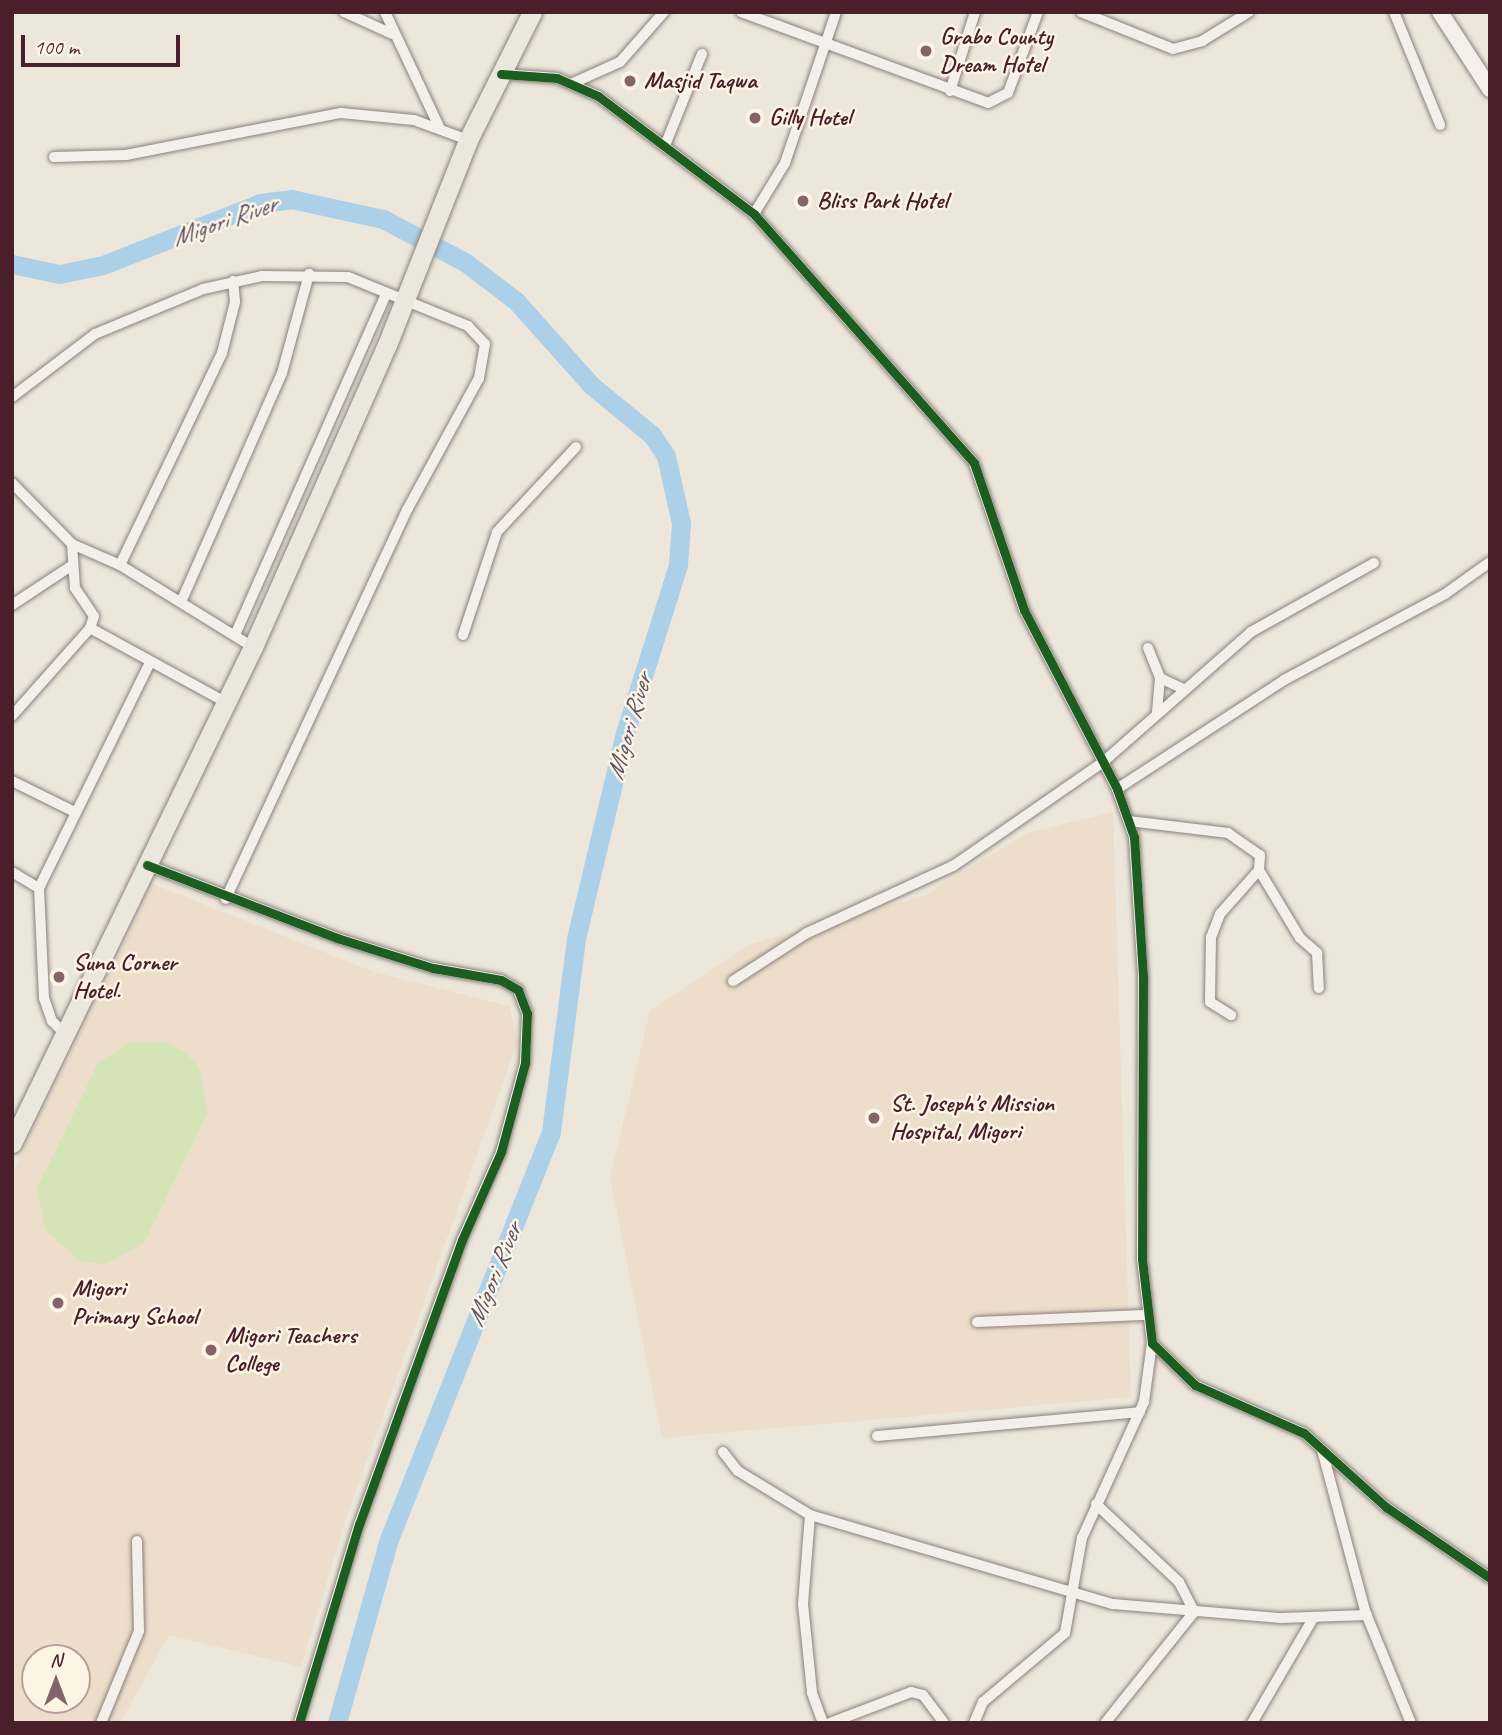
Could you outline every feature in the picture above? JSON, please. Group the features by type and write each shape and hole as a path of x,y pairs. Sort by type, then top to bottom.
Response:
{"highway":[{"path":"12,1143 67,1036 253,647 404,304 468,140 532,12"}],"street":[{"path":"344,12 392,34"},
{"path":"386,12 392,34 440,129"},
{"path":"573,83 620,62 664,12"},
{"path":"741,12 764,16 825,44 950,91 1000,102 1038,12"},
{"path":"754,214 785,163 836,12"},
{"path":"950,91 975,12"},
{"path":"1081,12 1173,49 1202,41 1249,12"},
{"path":"1394,12 1440,125"},
{"path":"1440,12 1490,89"},
{"path":"666,143 702,54"},
{"path":"501,74 573,83 666,143 754,214 974,463 1024,610 1116,789 1129,821 1143,977 1144,1315 1152,1343 1140,1412 1096,1504 1069,1590 1065,1633 983,1702 974,1723"},
{"path":"54,157 126,155 341,113 387,115 440,129 468,140"},
{"path":"181,601 278,384 304,311 309,274"},
{"path":"12,397 95,334 233,281 338,274 404,304 474,330 485,344 485,364 407,510 226,899"},
{"path":"120,565 222,353 235,302 233,281"},
{"path":"235,635 386,295"},
{"path":"463,635 497,532 576,447"},
{"path":"12,483 72,544 120,565 253,647"},
{"path":"12,716 90,628 94,616 77,596 71,566 72,544"},
{"path":"1116,789 1284,680 1445,594 1490,562"},
{"path":"733,981 807,933 930,880 1101,763 1251,632 1374,563"},
{"path":"12,606 71,566"},
{"path":"90,628 149,664 225,702"},
{"path":"1148,648 1160,678 1157,713"},
{"path":"67,1036 52,1021 44,998 40,888 149,664"},
{"path":"1160,678 1184,689"},
{"path":"12,781 75,812"},
{"path":"1129,821 1228,833 1254,847 1259,870 1300,938 1317,953 1320,988"},
{"path":"147,865 226,899 409,961 512,984 524,1001 529,1027 502,1152 462,1240 359,1524 299,1723"},
{"path":"1231,1016 1210,1002 1211,937 1220,914 1259,870"},
{"path":"12,872 40,888"},
{"path":"977,1322 1144,1315"},
{"path":"1152,1343 1195,1385 1288,1422 1396,1515 1490,1578"},
{"path":"877,1436 1140,1412"},
{"path":"1322,1450 1367,1615 1410,1723"},
{"path":"723,1452 738,1471 810,1515 1133,1608 1314,1617 1367,1615"},
{"path":"1096,1504 1179,1582 1194,1612"},
{"path":"810,1515 803,1604 812,1693 823,1723"},
{"path":"101,1723 139,1631 137,1541"},
{"path":"1105,1723 1194,1612"},
{"path":"1252,1723 1314,1617"},
{"path":"830,1723 911,1692 923,1695 944,1723"}],"shaded area":[{"name":"St. Joseph's Mission Hospital, Migori","path":"1113,812 1131,1397 662,1438 610,1177 650,1011 748,945 923,896 1027,833"},
{"name":"Migori Teachers College","path":"153,884 374,972 509,1006 518,1041 347,1516 301,1667 169,1635 120,1723 12,1723 12,1173"}],"green space":[{"path":"130,1042 166,1042 185,1052 199,1068 208,1113 144,1243 106,1264 81,1262 45,1230 37,1188 98,1063"}],"waterway":[{"name":"Migori River","path":"12,264 59,274 103,265 260,203 291,199 383,219 465,262 516,301 591,385 652,435 666,456 681,523 678,565 625,733 576,939 551,1132 389,1539 337,1723"}],"cycle path":[{"path":"501,74 557,78 598,96 754,214 974,463 1024,610 1117,789 1134,837 1143,977 1142,1259 1152,1343 1195,1385 1304,1433 1386,1507 1490,1578"},
{"path":"147,865 337,938 433,968 501,980 518,990 527,1013 525,1063 501,1152 462,1240 359,1524 299,1723"}],"place":[{"name":"Grabo County Dream Hotel","path":"926,51"},
{"name":"Masjid Taqwa","path":"630,81"},
{"name":"Gilly Hotel","path":"755,118"},
{"name":"Bliss Park Hotel","path":"803,201"},
{"name":"Suna Corner Hotel.","path":"59,977"},
{"name":"St. Joseph's Mission Hospital, Migori","path":"874,1118"},
{"name":"Migori Primary School","path":"58,1303"},
{"name":"Migori Teachers College","path":"211,1350"}]}
